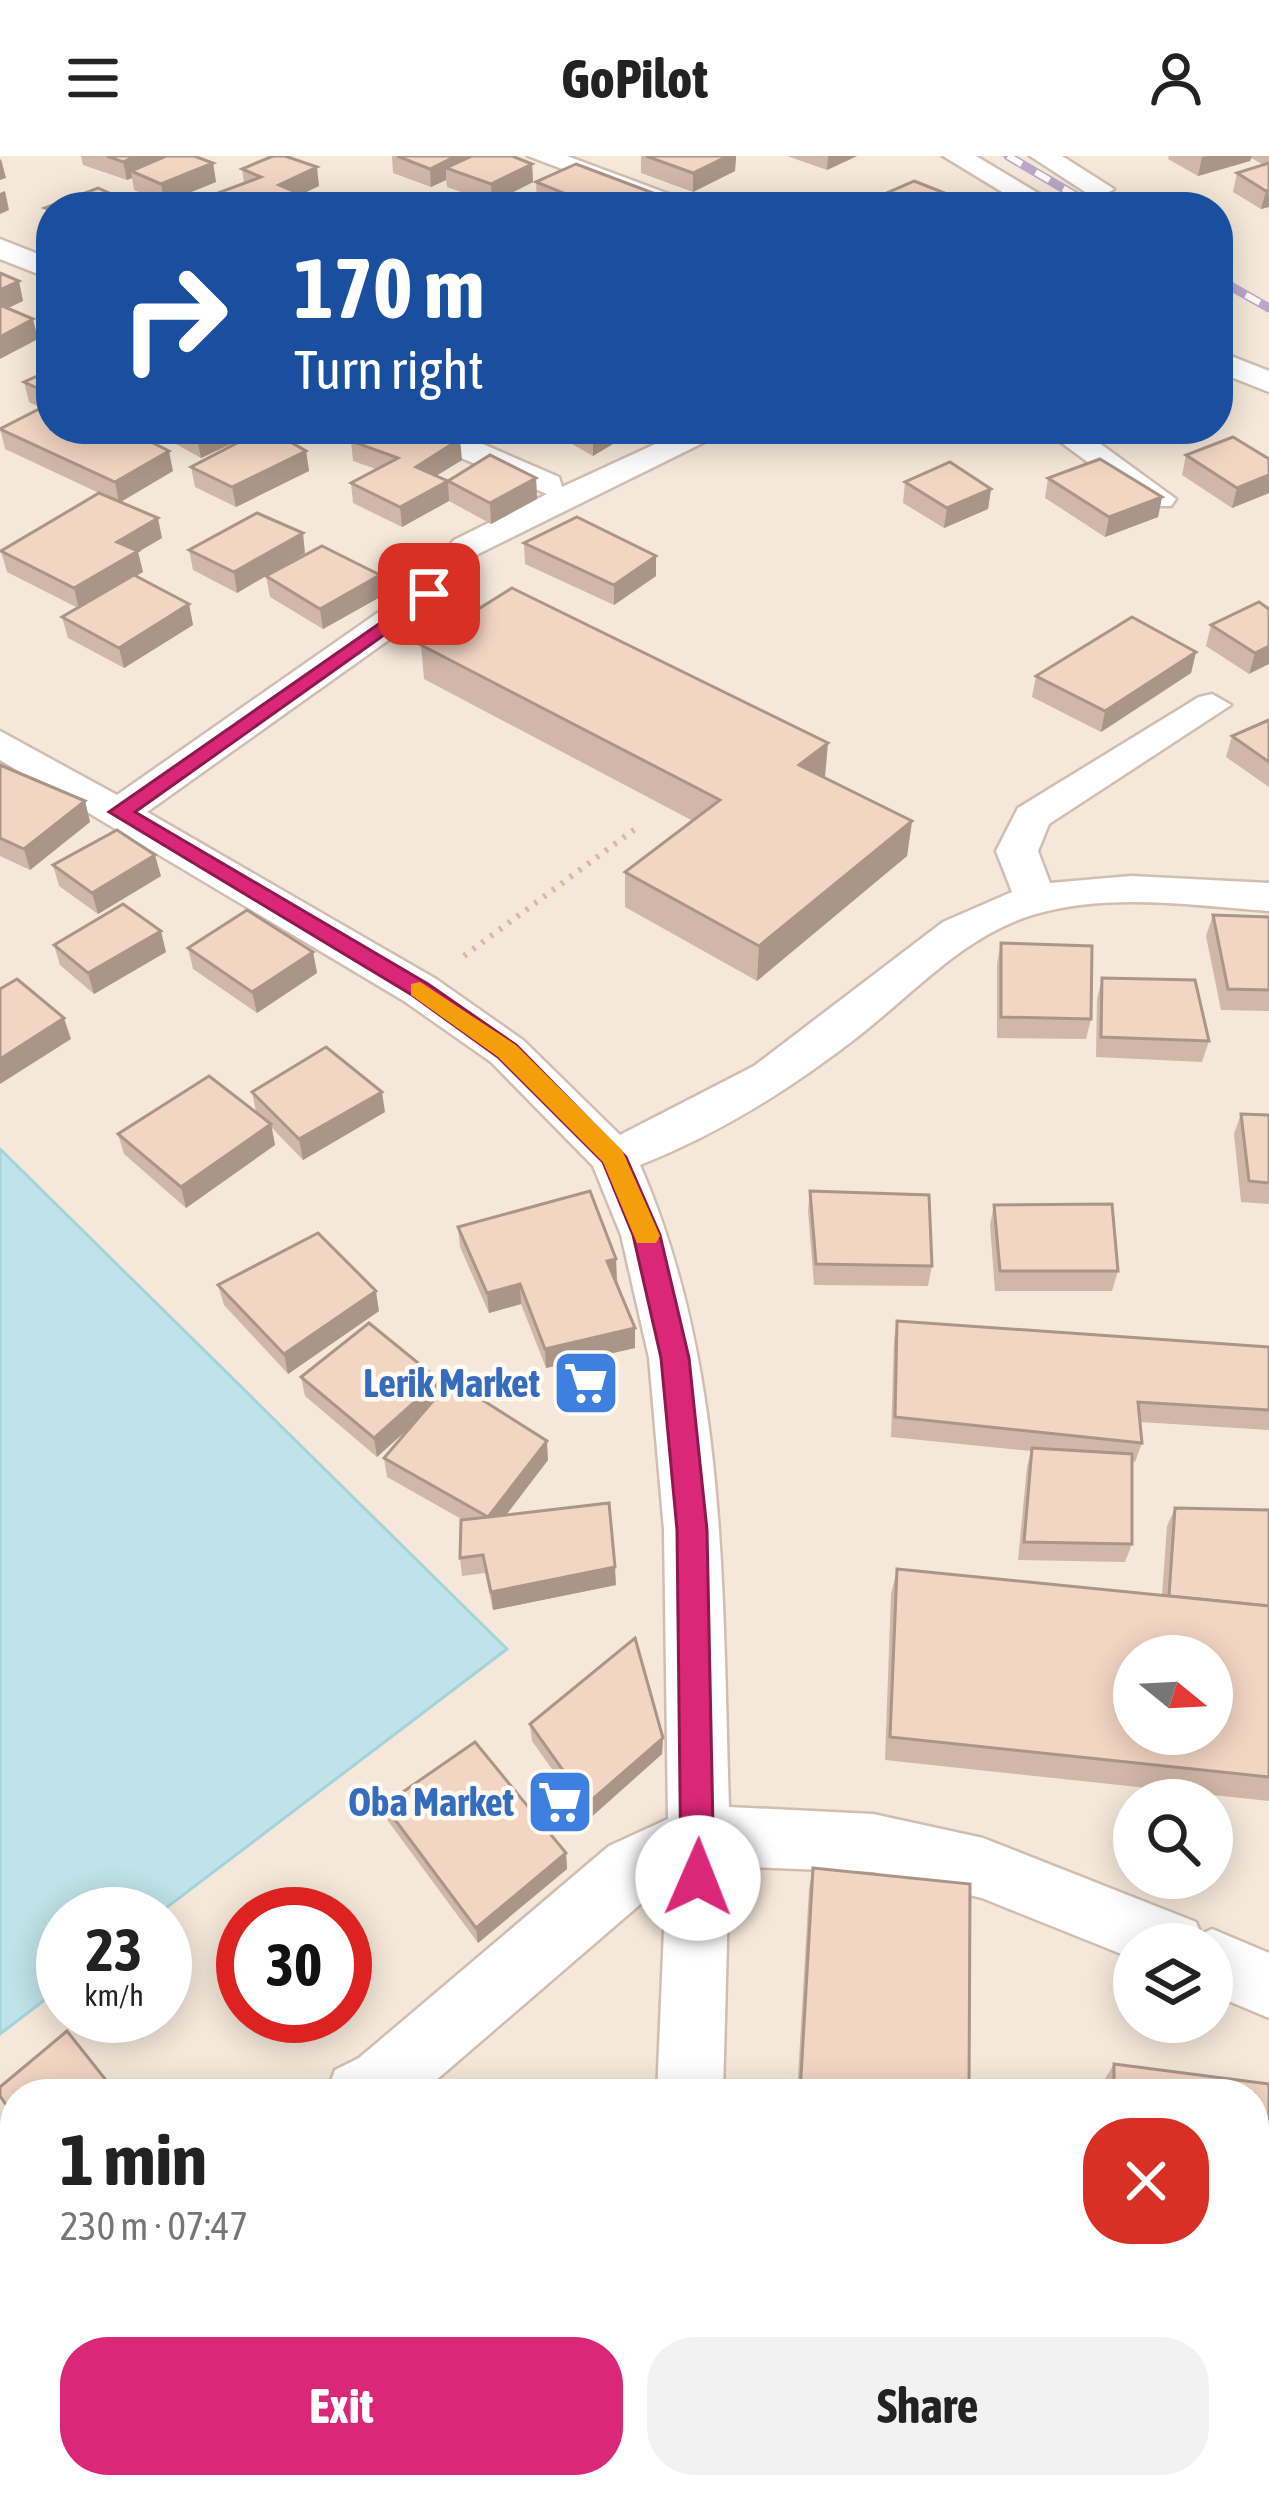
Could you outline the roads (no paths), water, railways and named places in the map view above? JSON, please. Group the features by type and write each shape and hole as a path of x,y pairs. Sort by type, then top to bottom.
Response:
{"street":[{"path":"541,156 645,192"},
{"path":"956,156 1020,192"},
{"path":"1043,156 1100,189"},
{"path":"0,248 36,264"},
{"path":"1233,367 1269,383"},
{"path":"455,444 570,493"},
{"path":"120,812 429,594 466,548 570,493 681,444"},
{"path":"1080,444 1159,499"},
{"path":"1035,899 1017,851 1032,818 1212,705"},
{"path":"0,743 420,990 507,1051 614,1157 646,1235 675,1358 692,1530 699,1834 691,2079"},
{"path":"614,1157 686,1131 741,1100 950,936 1035,899 1173,890 1269,897"},
{"path":"385,2079 631,1867 699,1834 873,1843 983,1868 1120,1923"},
{"path":"1233,1970 1269,1986"}],"water":[{"path":"0,1149 507,1649 192,1888 36,1887 36,2007 0,2034"}],"railway":[{"path":"1008,156 1069,192"},
{"path":"1233,288 1269,308"}],"place":[{"name":"Lerik Market","path":"586,1383"},
{"name":"Oba Market","path":"560,1802"}]}
